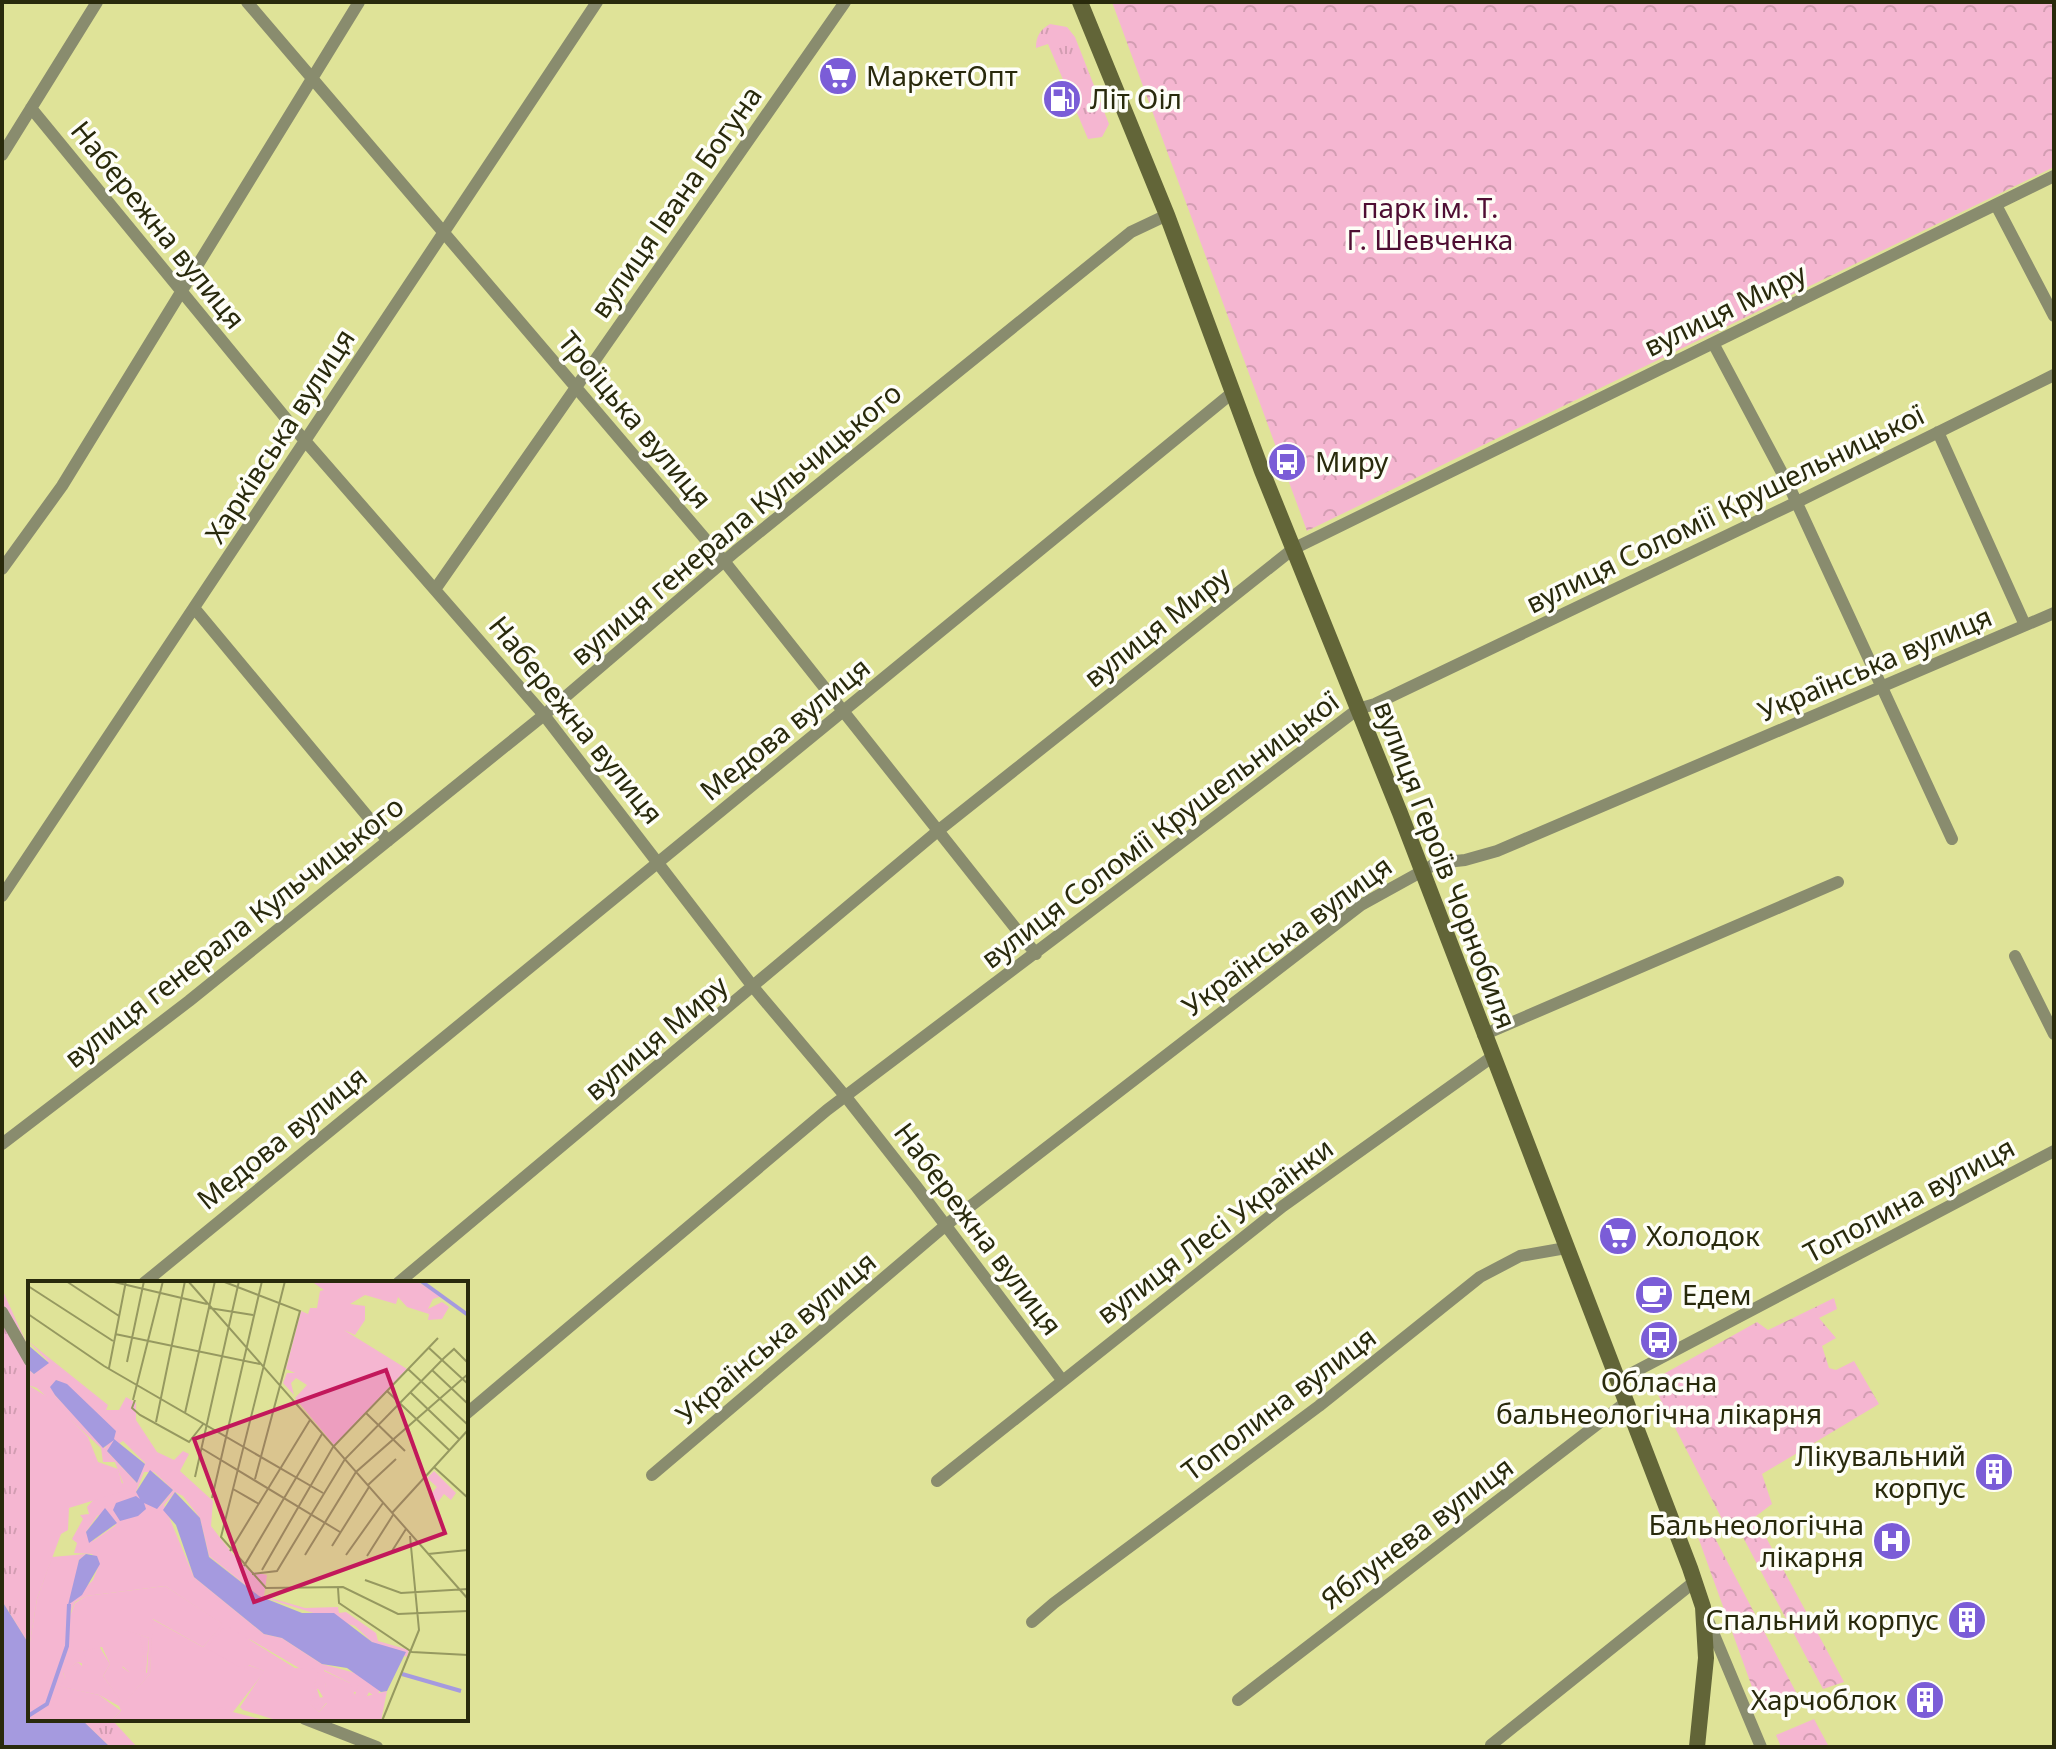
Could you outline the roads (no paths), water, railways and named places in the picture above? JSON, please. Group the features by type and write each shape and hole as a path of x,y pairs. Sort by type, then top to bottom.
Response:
{"street":[{"path":"2,155 97,2"},
{"name":"Троїцька вулиця","path":"247,2 724,561 1036,954"},
{"path":"2,569 62,486 359,2"},
{"name":"Харківська вулиця","path":"2,896 597,2"},
{"name":"вулиця Івана Богуна","path":"436,588 845,2"},
{"name":"вулиця Героїв Чорнобиля","path":"1080,2 1167,215 1232,393 1422,870 1703,1607 1761,1747"},
{"name":"Набережна вулиця","path":"31,108 306,442 544,715 754,988 846,1097 946,1225 1062,1380"},
{"name":"вулиця Миру","path":"400,1281 939,830 1293,549 2054,176"},
{"path":"1996,205 2054,316"},
{"name":"вулиця генерала Кульчицького","path":"2,1144 189,1001 544,715 724,561 1131,232 1167,215"},
{"path":"1713,343 1795,503 1952,839"},
{"name":"вулиця Соломії Крушельницької","path":"468,1412 846,1097 1358,709 1375,704 1795,503 2054,375"},
{"name":"Медова вулиця","path":"146,1281 1232,393"},
{"path":"1938,432 2025,625"},
{"path":"195,609 388,841"},
{"name":"Українська вулиця","path":"652,1475 946,1225 1361,905 1437,863 1465,860 1497,851 2054,613"},
{"path":"1483,1035 1838,882"},
{"path":"2015,956 2054,1034"},
{"name":"вулиця Лесі Українки","path":"937,1481 1283,1206 1492,1057"},
{"name":"Тополина вулиця","path":"1617,1381 2054,1151"},
{"name":"Тополина вулиця","path":"1032,1622 1319,1406 1480,1277 1520,1256 1566,1248"},
{"path":"2,1312 28,1358"},
{"name":"Яблунева вулиця","path":"1238,1700 1625,1403"},
{"path":"1491,1745 1694,1582"},
{"path":"1697,1747 1706,1658 1703,1607"},
{"path":"310,1721 377,1747"}],"place":[{"name":"МаркетОпт","path":"838,76"},
{"name":"Літ Оіл","path":"1062,99"},
{"name":"Миру","path":"1287,462"},
{"name":"Холодок","path":"1618,1236"},
{"name":"Едем","path":"1654,1295"},
{"name":"Обласна бальнеологічна лікарня","path":"1659,1340"},
{"name":"Лікувальний корпус","path":"1994,1472"},
{"name":"Бальнеологічна лікарня","path":"1892,1541"},
{"name":"Спальний корпус","path":"1967,1620"},
{"name":"Харчоблок","path":"1925,1700"}],"park label":[{"name":"парк ім. Т. Г. Шевченка","path":"1430,224"}]}
